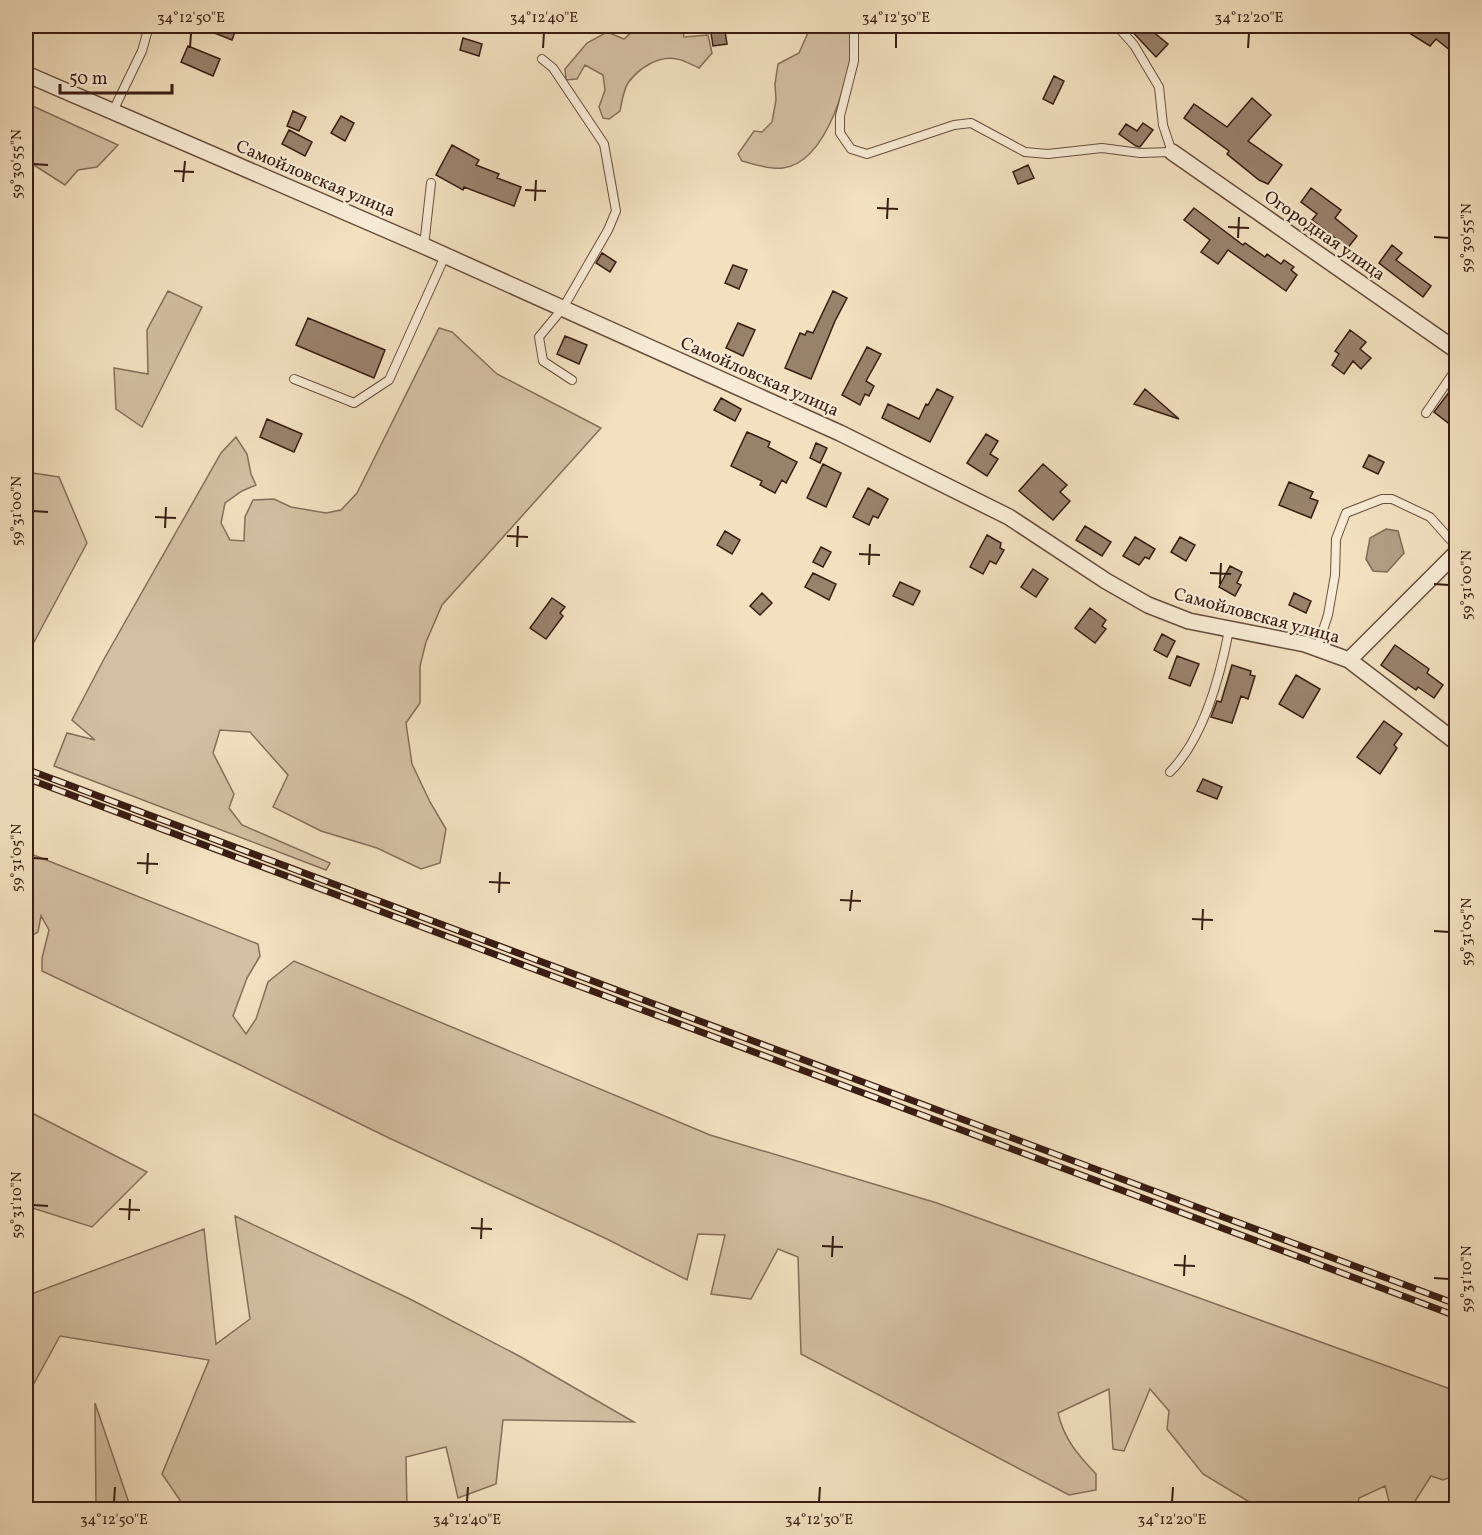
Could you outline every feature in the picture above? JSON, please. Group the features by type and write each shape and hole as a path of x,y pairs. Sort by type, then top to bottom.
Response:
{"street":[{"name":"Самойловская улица","path":"26,74 424,246 840,433 999,512 1106,582 1148,605 1189,621 1270,636 1317,648 1349,660 1456,742"},
{"name":"Огородная улица","path":"1172,152 1456,350"},
{"path":"1349,660 1456,553"}],"lane":[{"path":"112,111 142,51 149,26"},
{"path":"854,26 854,61 840,116 840,133 851,149 867,154 954,125 971,123 1024,152 1048,154 1102,148 1140,153 1172,152 1163,125 1159,87 1134,45 1118,26"},
{"path":"542,59 553,68 604,144 616,211 608,230 563,308 539,337 543,361 572,380"},
{"path":"424,246 431,183"},
{"path":"294,379 354,403 389,380 446,256"},
{"path":"1426,413 1456,369"},
{"path":"1317,648 1328,615 1335,575 1336,539 1346,513 1382,499 1392,499 1430,517 1456,546"},
{"path":"1170,772 1185,757 1208,705 1223,661 1229,630"}],"shaded area":[{"path":"636,26 682,26 684,37 708,35 712,53 699,68 682,60 670,58 649,64 628,83 620,111 609,119 603,118 599,107 605,90 603,75 585,65 577,79 566,80 565,69 587,43 607,32 624,39"},
{"path":"811,26 850,26 856,38 848,74 834,115 813,150 799,162 778,168 742,161 738,154 754,131 762,132 772,122 778,64 799,53"},
{"path":"26,103 118,145 97,167 78,170 65,185 26,160"},
{"path":"168,291 202,307 142,427 116,409 114,368 148,374 147,330"},
{"path":"439,328 452,332 497,374 601,428 442,605 426,642 420,666 420,703 406,723 412,764 446,829 440,863 421,869 377,848 321,831 273,807 288,775 250,732 220,730 213,753 234,794 229,808 242,825 330,863 326,870 54,766 67,733 95,740 72,720 221,453 236,437 247,454 256,485 242,491 225,503 221,523 230,540 244,541 245,517 253,500 274,499 291,507 326,513 341,510 357,493"},
{"path":"26,472 59,477 87,543 26,657"},
{"path":"1386,529 1398,531 1404,553 1387,572 1373,571 1366,559 1370,538"},
{"path":"26,852 258,944 260,956 247,978 233,1016 246,1034 256,1019 268,982 294,961 710,1135 937,1203 1456,1391 1456,1475 1443,1480 1431,1476 1410,1509 1391,1509 1385,1486 1359,1498 1357,1509 1261,1509 1203,1474 1167,1429 1169,1411 1150,1389 1124,1451 1113,1449 1109,1389 1058,1413 1064,1431 1073,1446 1096,1474 1096,1490 1069,1495 801,1354 798,1257 778,1249 751,1299 711,1294 725,1235 698,1234 687,1280 609,1240 389,1138 42,971 42,958 49,930 41,916 38,932 26,939"},
{"path":"26,1110 147,1172 92,1227 26,1206"},
{"path":"235,1216 410,1299 521,1357 634,1422 503,1420 496,1484 458,1498 446,1447 406,1457 407,1509 186,1509 162,1474 209,1360 60,1336 26,1398 26,1296 204,1229 216,1344 250,1319"},
{"path":"95,1403 131,1509 96,1509"}],"building":[{"path":"197,26 227,26 236,29 232,40"},
{"path":"1127,26 1146,26 1168,44 1156,57"},
{"path":"1398,26 1456,26 1456,55 1436,39 1430,46"},
{"path":"725,31 727,44 713,46 711,33"},
{"path":"463,38 482,44 479,56 460,50"},
{"path":"188,46 220,59 213,76 181,62"},
{"path":"1054,76 1064,81 1053,104 1043,99"},
{"path":"1252,98 1271,115 1248,141 1282,165 1268,184 1259,180 1227,154 1229,151 1184,118 1194,104 1227,127"},
{"path":"293,111 306,117 299,131 287,126"},
{"path":"341,116 354,123 345,141 331,133"},
{"path":"1143,123 1153,130 1140,147 1119,134 1126,124 1137,131"},
{"path":"289,130 312,142 305,156 282,144"},
{"path":"452,145 479,160 476,165 499,174 497,178 521,187 514,206 464,187 463,190 436,175"},
{"path":"1028,165 1034,178 1018,184 1013,172"},
{"path":"1311,188 1341,210 1335,218 1357,236 1347,249 1312,220 1317,214 1301,202"},
{"path":"1194,208 1243,245 1245,243 1265,257 1267,254 1281,264 1284,260 1294,267 1291,270 1297,275 1286,291 1228,250 1218,264 1201,252 1210,240 1184,220"},
{"path":"1392,245 1402,253 1396,260 1431,286 1423,297 1379,263"},
{"path":"602,253 616,262 610,272 596,263"},
{"path":"733,265 747,270 739,289 725,283"},
{"path":"833,291 847,298 811,379 785,368 800,333 805,335 807,331 813,333"},
{"path":"308,318 385,350 374,378 296,345"},
{"path":"738,323 755,330 743,356 726,348"},
{"path":"1350,330 1366,342 1360,349 1371,358 1361,369 1353,361 1344,374 1332,365 1339,354 1335,351"},
{"path":"565,336 587,345 579,364 557,354"},
{"path":"867,347 881,354 866,381 874,386 869,396 865,394 860,405 842,395"},
{"path":"1456,383 1456,429 1434,412"},
{"path":"937,389 953,397 930,442 882,418 888,404 919,419"},
{"path":"1145,389 1179,419 1134,404"},
{"path":"721,398 741,409 735,421 714,410"},
{"path":"267,419 302,434 294,452 260,437"},
{"path":"747,432 770,442 768,447 797,462 786,483 782,480 775,493 760,485 762,481 731,466"},
{"path":"986,434 998,441 990,454 998,459 987,476 967,463"},
{"path":"816,443 827,448 820,463 810,458"},
{"path":"1369,455 1384,462 1378,474 1363,467"},
{"path":"823,464 841,473 826,507 807,498"},
{"path":"1043,464 1067,485 1060,492 1070,501 1053,520 1019,491"},
{"path":"1289,482 1313,492 1310,498 1318,501 1311,518 1279,505"},
{"path":"868,488 888,499 878,518 873,516 869,525 853,517"},
{"path":"1085,526 1111,542 1102,556 1076,540"},
{"path":"725,531 740,540 732,554 717,545"},
{"path":"987,535 1001,543 1000,548 1004,550 996,564 990,561 983,574 970,567"},
{"path":"1135,537 1155,549 1149,559 1145,557 1139,565 1123,556"},
{"path":"1180,537 1195,545 1186,561 1171,552"},
{"path":"821,547 831,552 823,567 813,562"},
{"path":"1230,566 1242,572 1237,583 1241,585 1235,596 1219,587"},
{"path":"1033,569 1048,579 1036,597 1021,587"},
{"path":"813,573 836,584 829,600 805,587"},
{"path":"900,582 920,591 913,605 893,596"},
{"path":"762,593 772,603 760,615 750,606"},
{"path":"1294,593 1311,601 1306,613 1289,605"},
{"path":"552,598 565,607 560,613 563,616 546,639 530,628"},
{"path":"1090,608 1106,620 1102,626 1106,629 1095,643 1075,628"},
{"path":"1162,634 1175,641 1167,657 1154,650"},
{"path":"1395,645 1429,669 1427,673 1443,685 1434,698 1418,687 1416,690 1381,665"},
{"path":"1177,656 1199,664 1190,686 1169,678"},
{"path":"1232,665 1251,671 1250,675 1255,676 1248,699 1241,696 1232,723 1211,717 1217,701 1221,702"},
{"path":"1296,675 1320,689 1303,718 1279,704"},
{"path":"1384,721 1402,734 1394,745 1397,748 1380,774 1357,757"},
{"path":"1203,779 1222,787 1217,799 1197,791"}],"railway":[{"path":"26,769 1456,1304"},
{"path":"26,778 1456,1316"}]}
